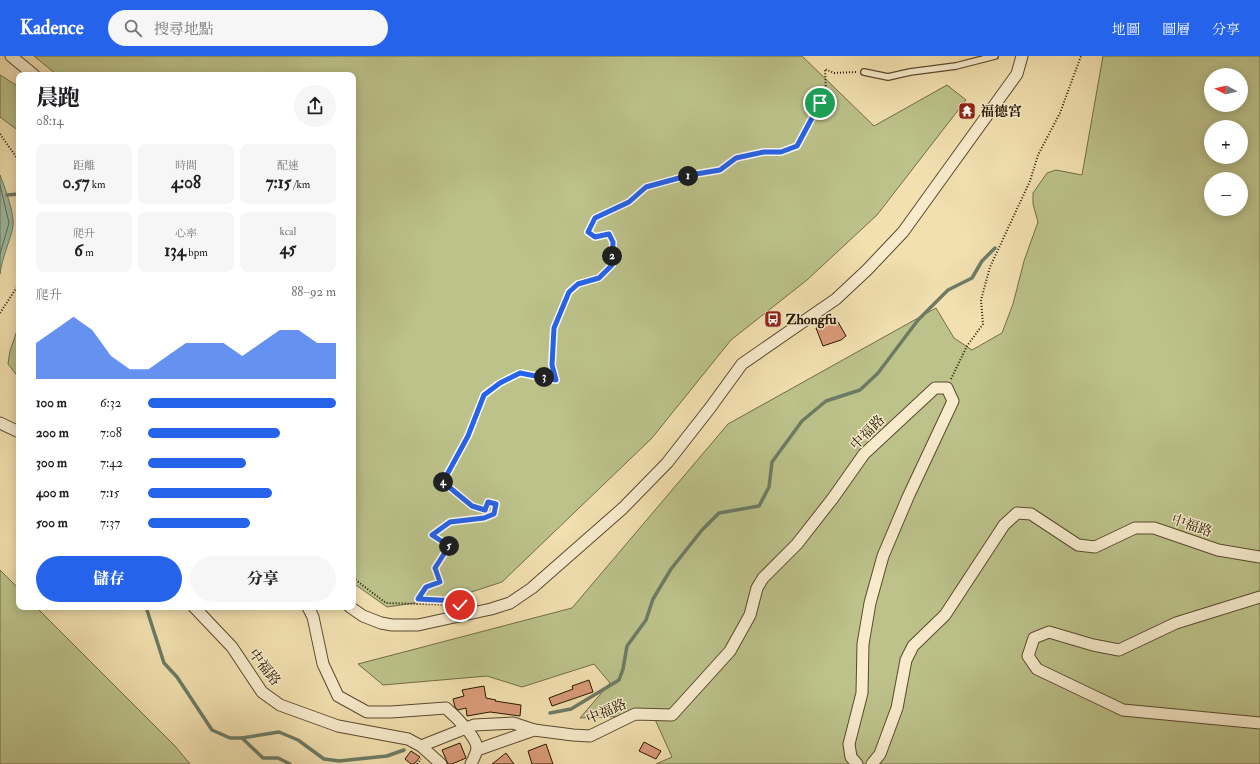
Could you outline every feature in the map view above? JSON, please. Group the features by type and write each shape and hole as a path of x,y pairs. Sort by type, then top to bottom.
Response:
{"street":[{"path":"11,56 30,72"},
{"path":"354,610 363,616 381,623 392,625 418,625 491,609 510,603 532,588 623,508 667,462 710,408 742,364 836,298 867,270 903,232 1017,74 1022,56"},
{"name":"中福路","path":"197,610 232,647 262,692 280,705 338,726 397,736 408,739 420,746 474,725 513,723 534,730 590,736 635,714 672,715 730,651 750,615 757,588 763,578 797,544 833,498 864,454 935,388 947,388"},
{"path":"857,764 851,757 849,744 862,693 863,644 870,603 883,556 908,497 953,401 947,388"},
{"path":"0,423 16,431"},
{"name":"中福路","path":"872,764 880,754 897,708 906,660 913,646 945,615 1004,524 1017,513 1032,514 1078,545 1095,547 1135,528 1154,528 1218,550 1260,557"},
{"path":"1260,597 1176,623 1119,650 1093,645 1049,632 1034,638 1028,656 1037,669 1123,710 1260,723"},
{"path":"310,610 313,617 323,664 338,696 367,712 391,712 446,708 454,715 476,741 477,750 471,764"},
{"name":"中福路","path":"477,750 534,730"},
{"path":"420,746 441,764"}],"lane":[{"path":"864,72 888,77 910,72 956,66 995,56"}],"path":[{"path":"947,388 967,346 983,324 981,300 990,267 1030,181 1038,155 1060,113 1081,56"},
{"path":"356,580 386,603 460,605 458,601 418,599 426,587 440,582 435,568 449,546 432,535 450,522 484,518 494,514 496,504 488,502 485,510 472,506 443,482 468,436 484,395 500,383 520,373 556,380 552,365 554,328 569,292 578,284 599,278 612,265 613,242 609,234 595,237 588,232 595,218 629,202 646,187 690,175 720,170 736,158 764,152 781,152 797,146 826,92 825,69 834,73 864,72"},
{"path":"0,134 16,157"},
{"path":"0,312 16,288"}],"green space":[{"path":"34,56 802,56 874,126 947,85 966,100 877,215 807,280 731,340 652,438 502,582 456,597 387,607 356,585 356,72 53,72"},
{"path":"1103,56 1260,56 1260,764 656,764 672,757 653,715 580,718 610,683 594,664 522,687 487,676 383,685 358,664 572,608 728,424 936,308 954,338 972,350 1002,333 1013,304 1024,261 1038,222 1033,204 1033,193 1047,173 1056,170 1082,175"},
{"path":"0,75 16,85 16,129 0,117"},
{"path":"16,334 16,374 8,364 10,351"},
{"path":"0,570 16,586 16,610 39,610 175,746 190,764 0,764"}],"water":[{"path":"0,175 9,200 13,226 2,262 0,274"}],"building":[{"path":"832,321 833,324 838,322 846,336 841,340 823,346 816,328"},
{"path":"589,680 593,692 552,706 549,698 573,689 572,686"},
{"path":"484,686 486,698 521,705 520,716 490,712 467,716 466,708 458,710 455,707 453,699 464,696 462,690"},
{"path":"644,742 661,751 656,759 639,751"},
{"path":"460,743 466,758 452,764 448,764 442,750"},
{"path":"546,744 553,764 532,764 528,751"},
{"path":"411,751 420,757 414,764 411,764 405,759"},
{"path":"506,753 514,764 492,764"}],"waterway":[{"path":"7,195 16,194"},
{"path":"550,713 571,709 619,680 623,669 627,646 646,620 653,599 671,569 702,530 719,513 759,506 769,487 772,462 802,421 826,401 860,390 878,373 918,320 948,290 972,278 982,261 995,248"},
{"path":"147,610 164,663 177,677 212,730 230,738 242,738 279,732 298,740 324,759 339,761 387,756 404,750"},
{"path":"242,738 263,758 278,758 290,764"}],"place":[{"name":"福德宮","path":"967,111"},
{"name":"Zhongfu","path":"773,319"}],"route":[{"path":"460,605 458,601 418,599 426,587 440,582 435,568 449,546 432,535 450,522 484,518 494,514 496,504 488,502 485,510 472,506 443,482 468,436 484,395 500,383 520,373 556,380 552,365 554,328 569,292 578,284 599,278 612,265 613,242 609,234 595,237 588,232 595,218 629,202 646,187 690,175 720,170 736,158 764,152 781,152 797,146 820,103"}]}
